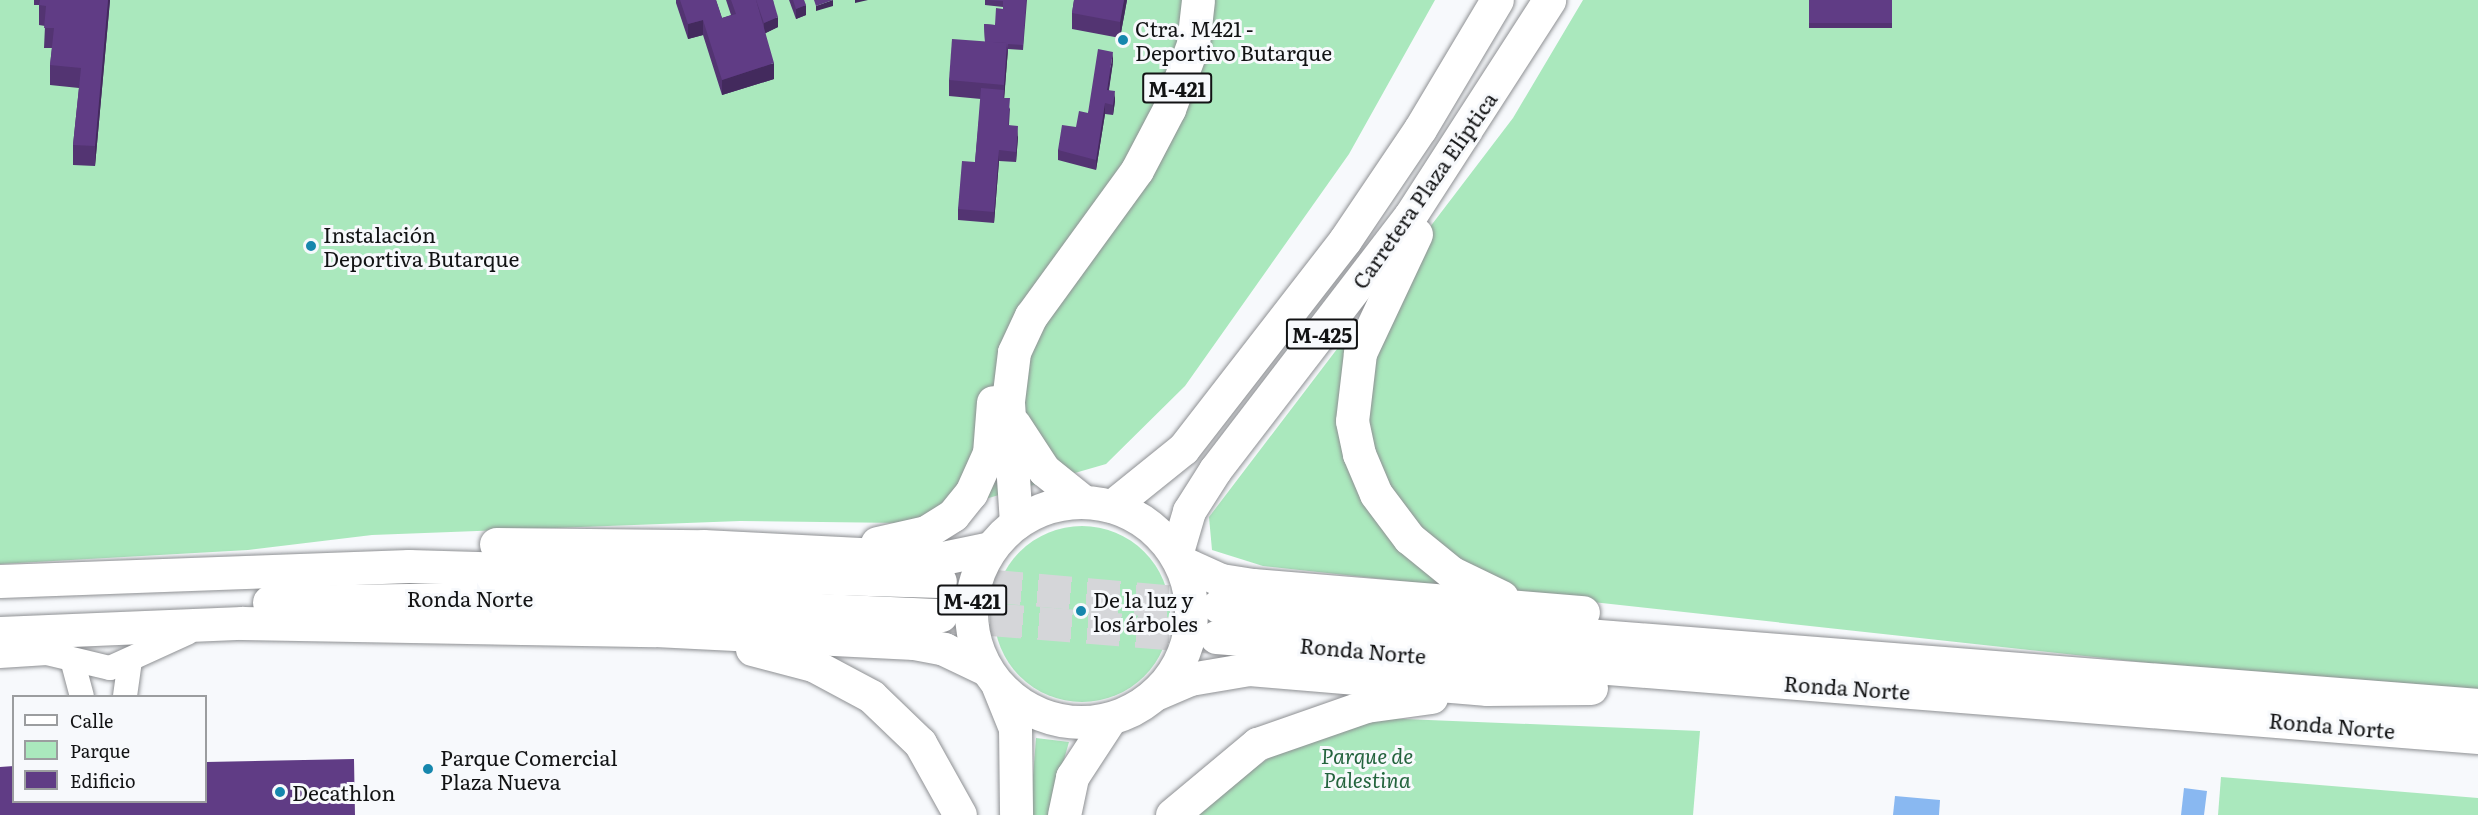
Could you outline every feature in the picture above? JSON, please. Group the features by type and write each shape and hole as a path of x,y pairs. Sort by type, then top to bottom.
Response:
{"main road":[{"name":"M-421","path":"1016,523 1016,434 1011,367 1021,336 1137,170 1169,109 1193,44 1198,0"},
{"path":"1420,129 1476,0"},
{"name":"Carretera Plaza Elíptica","path":"1098,504 1183,449 1345,240 1420,129 1497,0"},
{"name":"Carretera Plaza Elíptica","path":"1178,558 1189,511 1215,470 1410,216 1478,116 1549,0"},
{"path":"1478,116 1373,319 1360,353 1352,421 1376,494 1409,538 1452,573 1521,605"},
{"path":"703,546 902,541 953,515 982,472 999,370 1021,336"},
{"path":"1016,434 1044,470 1098,504 1145,523 1178,558 1221,579 1253,585 1521,605 1718,632 1772,648"},
{"name":"M-421","path":"1016,815 1015,728 974,640 970,608 976,576 991,548 1016,523 1034,512 1098,504"},
{"name":"Ronda Norte","path":"299,567 340,553 503,543 703,546 943,558 991,548"},
{"path":"1154,695 1176,665 1190,623 1178,558"},
{"name":"Ronda Norte","path":"0,581 299,567 539,566 940,581"},
{"name":"Ronda Norte","path":"0,613 524,598 940,615"},
{"name":"Ronda Norte","path":"2478,705 1772,648 1217,621 1711,679 2478,737"},
{"path":"0,633 242,623 530,627 914,643 944,649 992,677 1045,716 1086,723 1110,719 1190,679 1249,669 1487,688 1657,688 1711,679"},
{"path":"530,627 565,636 755,649 821,668 871,696 920,742 960,815"},
{"path":"1172,815 1257,744 1366,706 1487,688"},
{"path":"1064,815 1072,777 1110,719"}],"street":[{"path":"0,656 47,653 73,663 96,668 130,662 174,636 242,623"},
{"path":"125,695 130,662"},
{"path":"73,663 82,695"}],"green space":[{"path":"0,0 1435,0 1349,154 1185,386 1106,464 902,523 740,521 372,535 248,550 0,564"},
{"path":"1583,0 2478,0 2478,689 2149,663 1263,566 1212,550 1209,517 1513,118"},
{"path":"1082,526 1099,527 1116,533 1131,541 1144,552 1155,565 1163,580 1169,597 1169,631 1163,648 1155,663 1144,676 1131,687 1116,695 1099,701 1082,702 1065,701 1048,695 1033,687 1020,676 1009,663 1001,648 995,631 994,614 995,597 1001,580 1009,565 1020,552 1033,541 1048,533 1065,527"},
{"name":"Parque de Palestina","path":"1331,716 1700,731 1693,815 1185,815"},
{"path":"1036,738 1069,742 1048,815 1030,815"},
{"path":"2221,777 2478,798 2478,815 2218,815"}],"water":[{"path":"2184,788 2207,791 2204,815 2181,815"},
{"path":"1895,796 1940,800 1939,815 1893,815"}],"building":[{"path":"40,0 108,0 95,146 73,145 81,68 50,65 54,28 44,28 46,6 39,5"},
{"path":"680,0 716,0 722,18 736,14 731,0 756,0 774,63 722,80 703,20 688,24"},
{"path":"756,0 773,0 778,17 764,23"},
{"path":"793,0 804,0 806,5 796,9"},
{"path":"814,0 833,0 816,6"},
{"path":"988,0 1026,0 1023,45 1008,44 1007,54 1007,43 985,42 984,24 995,25 996,8 1003,9 1003,1"},
{"path":"1074,0 1124,0 1120,22 1072,13"},
{"path":"1809,0 1892,0 1892,23 1809,23"},
{"path":"952,39 1007,43 1004,85 949,80"},
{"path":"1098,49 1113,52 1107,90 1115,91 1113,105 1105,103 1096,160 1058,150 1062,125 1076,127 1079,111 1088,113"},
{"path":"981,88 1004,90 1003,98 1010,98 1008,125 1018,126 1016,152 999,150 994,212 958,209 962,161 975,162"},
{"name":"Decathlon","path":"354,759 355,815 0,815 0,767 12,766 12,803 207,803 207,762"}],"tunnel":[{"path":"940,581 1218,606"},
{"path":"941,615 1216,637"}],"place":[{"name":"Ctra. M421 - Deportivo Butarque","path":"1123,40"},
{"name":"Instalación Deportiva Butarque","path":"311,246"},
{"name":"De la luz y los árboles","path":"1081,611"},
{"name":"Parque Comercial Plaza Nueva","path":"428,769"},
{"name":"Decathlon","path":"280,792"}]}
